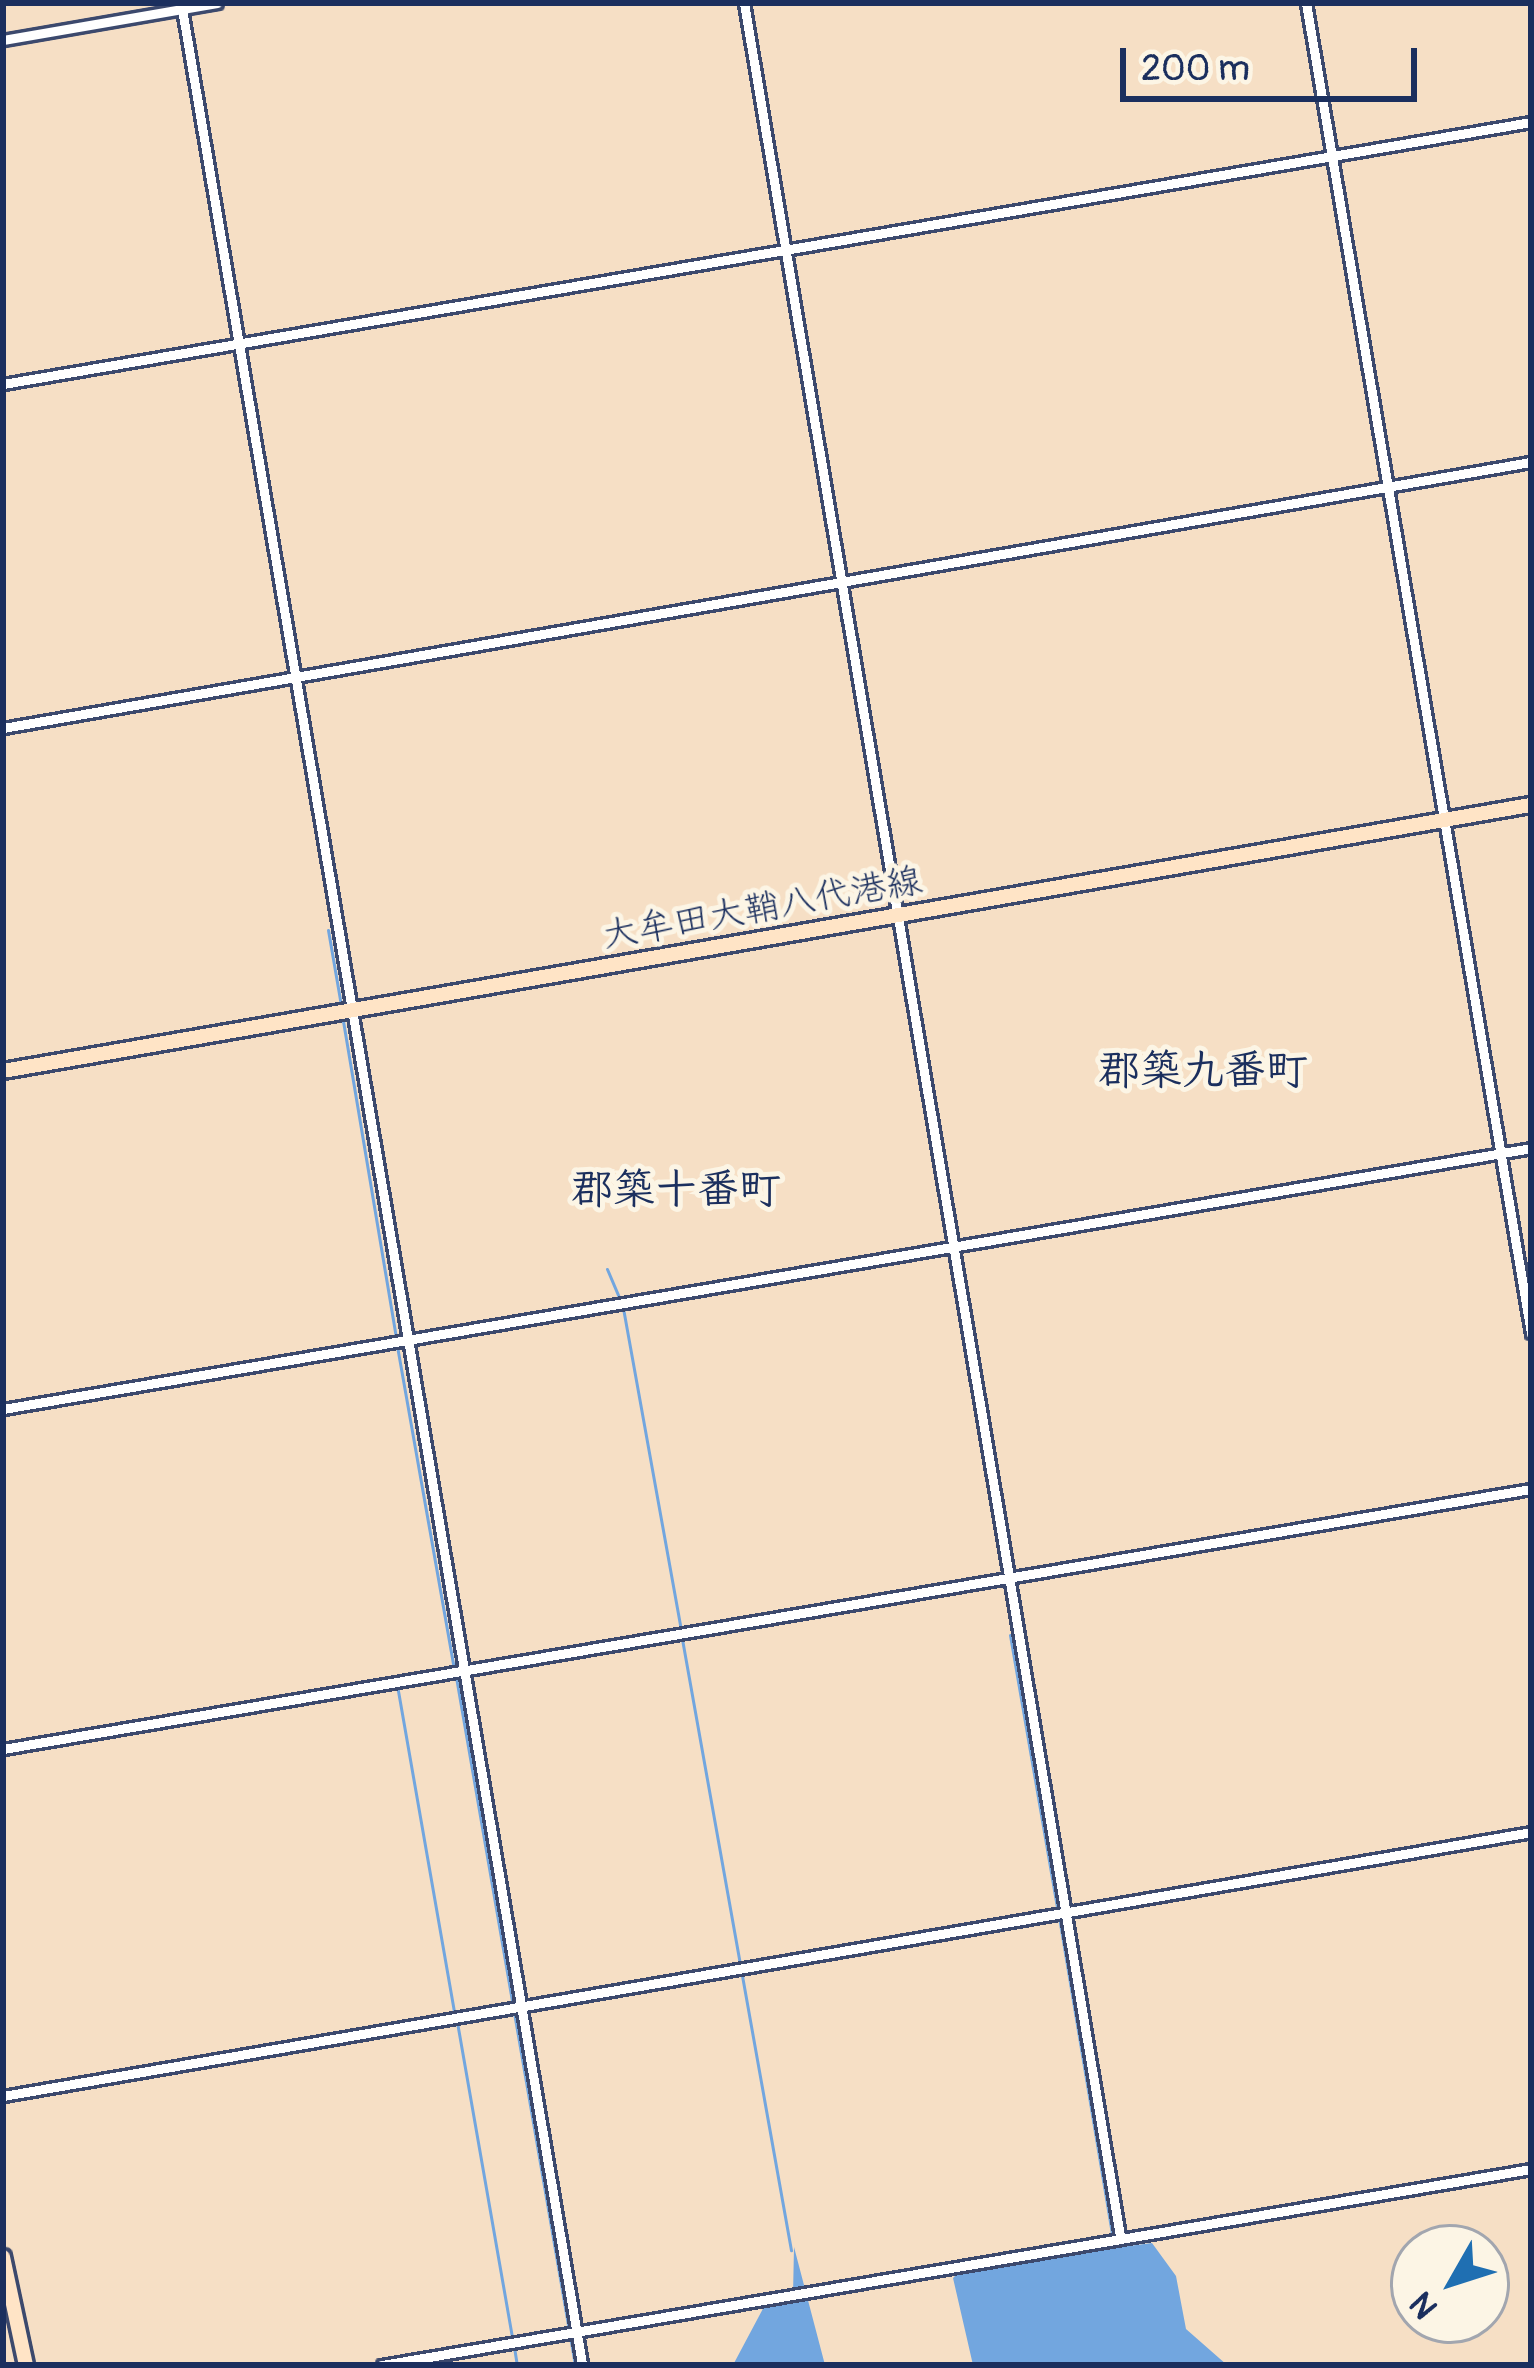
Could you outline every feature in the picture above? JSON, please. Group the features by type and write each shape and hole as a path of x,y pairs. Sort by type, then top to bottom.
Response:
{"main road":[{"name":"大牟田大鞘八代港線","path":"3,1071 1531,805"},
{"path":"3,2257 26,2365"}],"street":[{"path":"3,40 217,3"},
{"path":"744,3 957,1249 1005,1577 1114,2236"},
{"path":"1306,3 1506,1153 1531,1333"},
{"path":"181,6 455,1668 569,2330 582,2365"},
{"path":"3,384 1531,122"},
{"path":"3,728 1531,462"},
{"path":"3,1409 401,1335 957,1249 1067,1220 1180,1213 1531,1148"},
{"path":"3,1749 682,1627 1531,1489"},
{"path":"3,2096 740,1962 1531,1832"},
{"path":"382,2365 1114,2236 1531,2169"}],"water":[{"path":"1152,2243 1176,2276 1186,2329 1227,2365 973,2365 953,2278 964,2267"},
{"path":"794,2247 825,2365 733,2365 767,2301 793,2295"}],"waterway":[{"path":"328,930 341,1005"},
{"path":"342,1015 396,1337"},
{"path":"607,1269 620,1299"},
{"path":"623,1308 681,1629"},
{"path":"397,1346 454,1668"},
{"path":"1010,1635 1057,1908"},
{"path":"682,1639 791,2250"},
{"path":"456,1677 575,2365"},
{"path":"397,1685 454,2012"},
{"path":"1059,1917 1113,2239"},
{"path":"457,2022 512,2337"},
{"path":"514,2347 517,2365"}],"district":[{"name":"郡築九番町","path":"1203,1071"},
{"name":"郡築十番町","path":"676,1190"}]}
